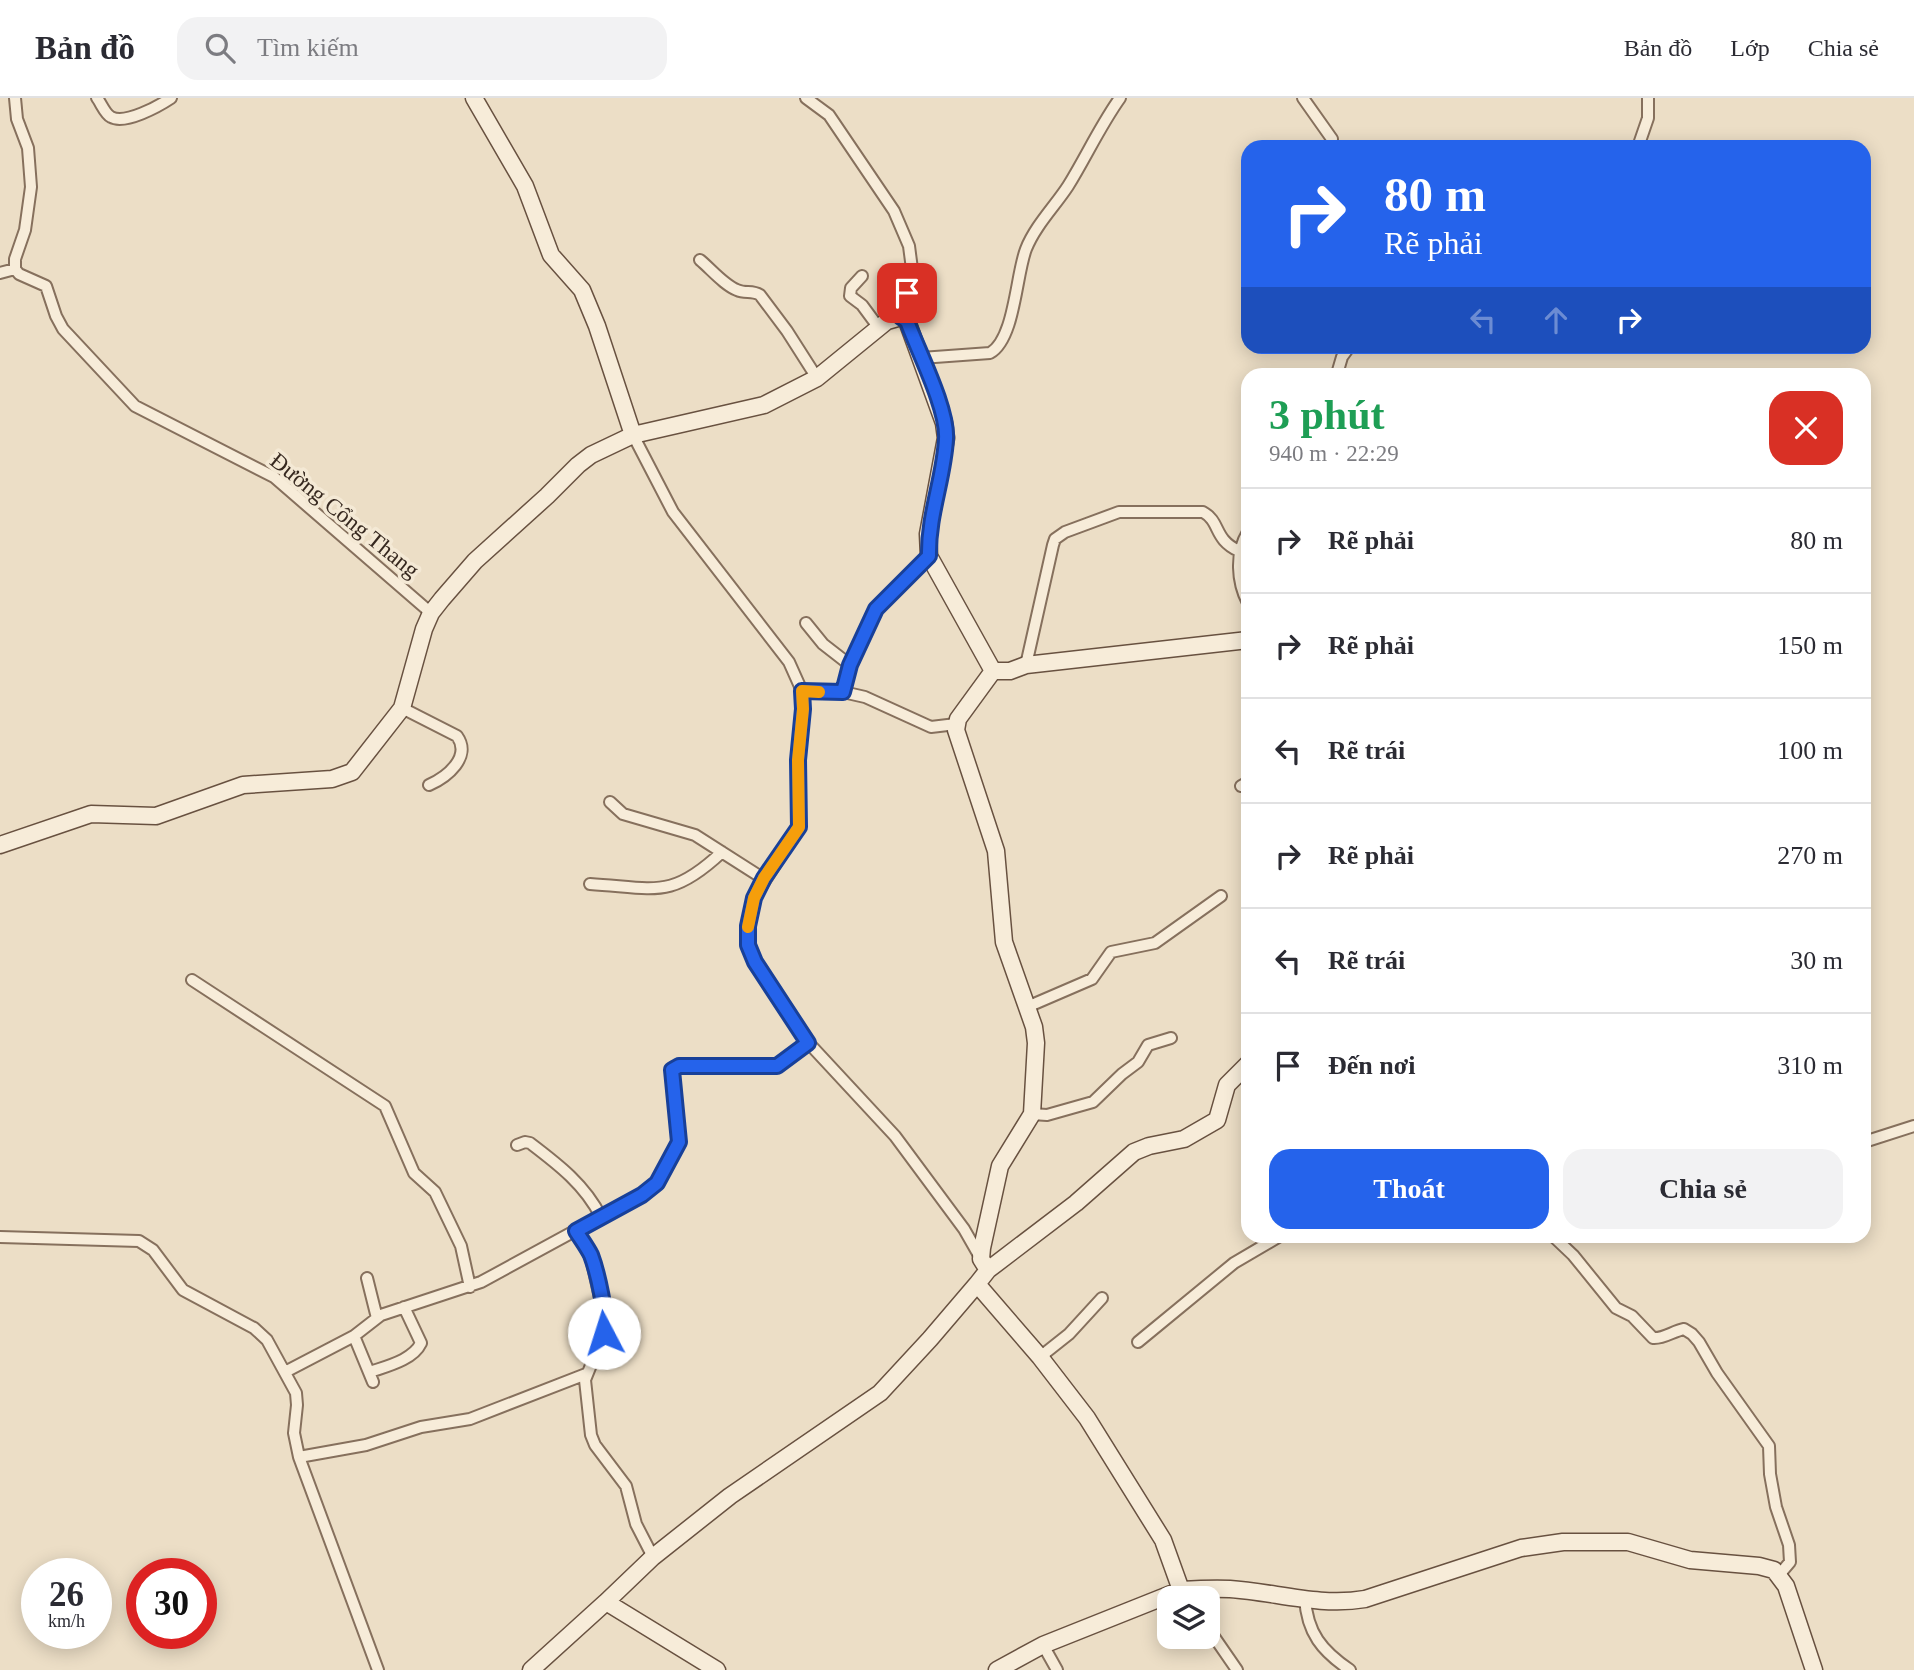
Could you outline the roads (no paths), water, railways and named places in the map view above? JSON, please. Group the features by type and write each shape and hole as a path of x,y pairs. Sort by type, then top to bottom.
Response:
{"street":[{"path":"0,273 15,269 15,259 25,230 31,187 28,148 17,118 15,98"},
{"path":"97,98 109,116 114,118 140,115 171,98"},
{"path":"474,98 525,186 551,254 582,290 597,326 633,435 673,512 789,662 802,691 798,760 799,827 764,878 754,898 749,915 750,953 808,1043 895,1136 964,1229 984,1265"},
{"path":"806,98 829,114 889,202 899,222 909,246 912,269 901,317"},
{"path":"921,358 990,353 996,349 1013,309 1023,259 1030,241 1069,184 1120,98"},
{"path":"1303,98 1332,139"},
{"path":"1640,140 1648,118 1648,98"},
{"path":"700,260 734,289 742,292 754,291 760,295 817,378"},
{"name":"Đường Cổng Thang","path":"15,269 19,274 46,286 63,329 135,406 274,477 431,613"},
{"path":"862,275 851,288 850,296 871,315 879,328"},
{"path":"0,845 91,814 156,816 243,785 345,776 357,767 402,708 431,613 475,561 578,464 633,435 764,404 817,378 887,321 901,317 907,321 941,409 946,438 928,534 929,556 993,671"},
{"path":"1026,665 1053,545 1055,539 1065,532 1119,512 1203,512 1210,517 1224,543 1239,551"},
{"path":"1241,547 1241,568"},
{"path":"843,692 850,665 876,609 929,556"},
{"path":"806,623 822,644 850,665"},
{"path":"993,671 1241,641"},
{"path":"531,1670 653,1557 730,1496 880,1393 977,1284 984,1265 1000,1166 1032,1114 1036,1043 1034,1027 1004,942 996,851 957,736 956,724 961,713 993,671"},
{"path":"802,691 843,692 877,700 931,727 956,724"},
{"path":"402,708 457,736 460,741 460,757 452,771 429,785"},
{"path":"610,802 623,814 688,832 764,878"},
{"path":"590,884 660,890 672,887 698,873 722,852"},
{"path":"1027,1007 1092,979 1111,951 1155,943 1221,896"},
{"path":"191,979 384,1106 414,1173 435,1192 461,1246 470,1287"},
{"path":"1032,1114 1047,1115 1093,1102 1138,1062 1148,1045 1171,1038"},
{"path":"285,1372 354,1336 377,1318 470,1287 650,1190 678,1147 672,1070 674,1067 777,1066 808,1043"},
{"path":"984,1265 1076,1203 1134,1152 1184,1139 1217,1120 1227,1085 1241,1071"},
{"path":"1871,1140 1914,1126"},
{"path":"517,1145 530,1143 567,1172 585,1190 601,1217"},
{"path":"576,1231 592,1258 605,1320 604,1333 586,1374 585,1388 593,1440 626,1486 636,1524 653,1557"},
{"path":"0,1237 138,1241 152,1250 183,1290 261,1333 272,1347 297,1399 293,1433 299,1457 378,1670"},
{"path":"1138,1342 1234,1263 1268,1243"},
{"path":"1560,1243 1616,1308 1632,1316 1653,1338 1662,1338 1676,1330 1684,1329 1692,1334 1769,1446 1770,1474 1779,1522 1790,1545 1790,1562 1779,1574"},
{"path":"367,1278 377,1318"},
{"path":"977,1284 1040,1357 1087,1418 1163,1539 1181,1586"},
{"path":"1040,1357 1069,1334 1102,1298"},
{"path":"354,1336 372,1377 421,1346 404,1307"},
{"path":"299,1457 366,1445 421,1427 470,1419 586,1374"},
{"path":"1220,1590 1230,1589 1334,1603 1365,1599 1521,1548 1563,1542 1628,1542 1700,1562 1767,1567 1779,1574 1786,1586 1814,1670"},
{"path":"1305,1598 1307,1616 1324,1651 1350,1670"},
{"path":"606,1602 717,1670"},
{"path":"997,1670 1043,1645 1157,1604"},
{"path":"1043,1645 1057,1670"},
{"path":"1220,1645 1237,1670"}]}
